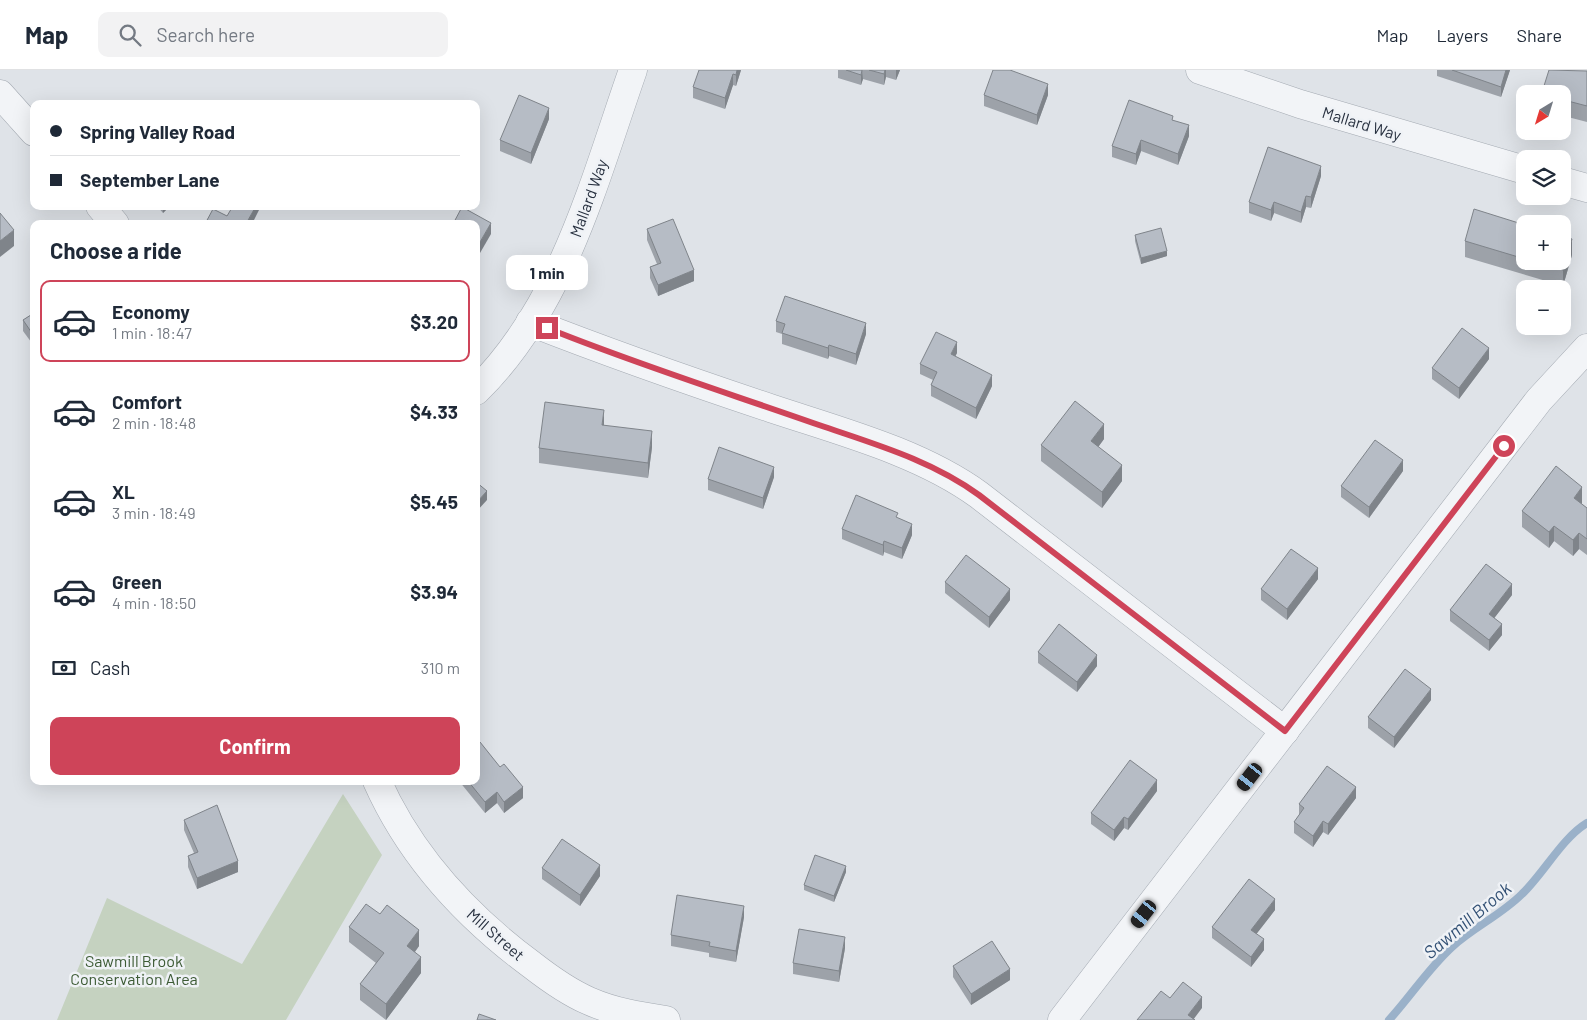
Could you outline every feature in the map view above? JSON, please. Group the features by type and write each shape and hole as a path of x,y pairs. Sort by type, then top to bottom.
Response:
{"street":[{"name":"Mallard Way","path":"480,388 497,369 530,322 566,256 633,70"},
{"name":"Mallard Way","path":"1200,70 1300,104 1516,167"},
{"path":"0,94 30,128"},
{"path":"1571,184 1587,188"},
{"path":"103,210 112,220"},
{"path":"530,322 688,380 885,448 947,474 979,495 1285,731"},
{"path":"1062,1020 1539,400 1587,348"},
{"name":"Mill Street","path":"379,785 394,814 425,861 464,907 509,948 555,982 589,1002 626,1013 666,1020"}],"green space":[{"name":"Sawmill Brook Conservation Area","path":"343,794 382,855 286,1020 57,1020 107,898 242,964"}],"building":[{"path":"699,70 737,70 736,75 733,74 725,98 693,87"},
{"path":"846,70 862,70 861,75"},
{"path":"869,70 885,70 884,74"},
{"path":"993,70 1010,70 1048,84 1037,115 984,95"},
{"path":"1452,70 1506,70 1501,87"},
{"path":"1549,70 1587,71 1587,106 1571,102 1571,85 1544,85"},
{"path":"519,95 549,108 531,153 500,140"},
{"path":"1129,100 1173,116 1172,120 1189,125 1178,154 1141,140 1136,154 1112,146"},
{"path":"1268,147 1321,166 1311,197 1306,196 1301,212 1274,202 1271,210 1249,202"},
{"path":"1474,209 1516,222 1516,256 1465,241"},
{"path":"212,210 227,216 231,210 254,210 248,220 207,220"},
{"path":"460,210 467,210 491,223 480,242 480,220 455,220"},
{"path":"0,213 14,230 0,241"},
{"path":"673,219 694,270 658,285 650,267 661,263 647,229"},
{"path":"1161,228 1167,251 1141,258 1135,235"},
{"path":"785,296 866,323 856,354 829,345 828,348 782,333 785,324 776,321"},
{"path":"30,316 30,330 23,320"},
{"path":"1462,328 1489,348 1459,388 1432,368"},
{"path":"936,332 957,342 951,354 992,375 976,408 931,385 937,372 920,364"},
{"path":"1075,401 1104,424 1091,441 1122,465 1102,492 1041,445"},
{"path":"545,402 604,410 602,425 652,431 648,463 539,448"},
{"path":"1375,440 1403,460 1369,507 1341,486"},
{"path":"719,447 774,467 763,498 708,479"},
{"path":"1556,466 1582,487 1574,498 1587,508 1587,539 1579,533 1573,540 1554,526 1549,532 1522,511"},
{"path":"480,485 487,491 480,499"},
{"path":"856,495 898,513 896,517 912,524 902,548 884,541 883,545 842,529"},
{"path":"1291,549 1318,568 1287,609 1261,589"},
{"path":"966,555 1010,589 989,617 945,582"},
{"path":"1486,564 1512,584 1489,614 1502,624 1489,640 1450,610"},
{"path":"1059,624 1097,655 1077,682 1038,652"},
{"path":"1405,669 1431,689 1394,737 1368,717"},
{"path":"480,742 500,767 504,764 523,787 504,802 497,792 485,802 471,785 480,785"},
{"path":"1130,760 1157,780 1128,819 1124,817 1114,830 1091,813"},
{"path":"1327,766 1356,787 1328,824 1323,821 1313,836 1294,822 1304,808 1299,804"},
{"path":"217,805 238,861 197,878 188,856 198,852 184,820"},
{"path":"562,839 600,865 580,895 542,868"},
{"path":"815,855 846,866 834,896 804,885"},
{"path":"1249,879 1275,899 1251,930 1264,939 1251,957 1212,927"},
{"path":"677,895 744,906 736,951 709,946 710,942 671,935"},
{"path":"366,904 380,914 387,905 419,930 407,946 421,957 386,1004 360,984 384,953 349,927"},
{"path":"799,929 845,937 839,971 793,963"},
{"path":"992,941 1010,969 971,994 953,966"},
{"path":"1183,982 1202,997 1188,1015 1195,1020 1137,1020 1161,991 1170,998"},
{"path":"479,1014 496,1020 477,1020"}],"waterway":[{"name":"Sawmill Brook","path":"1389,1020 1443,955 1522,894 1569,837 1587,823"}],"route":[{"path":"547,328 697,384 885,448 947,474 979,495 1285,731 1504,446"}]}
